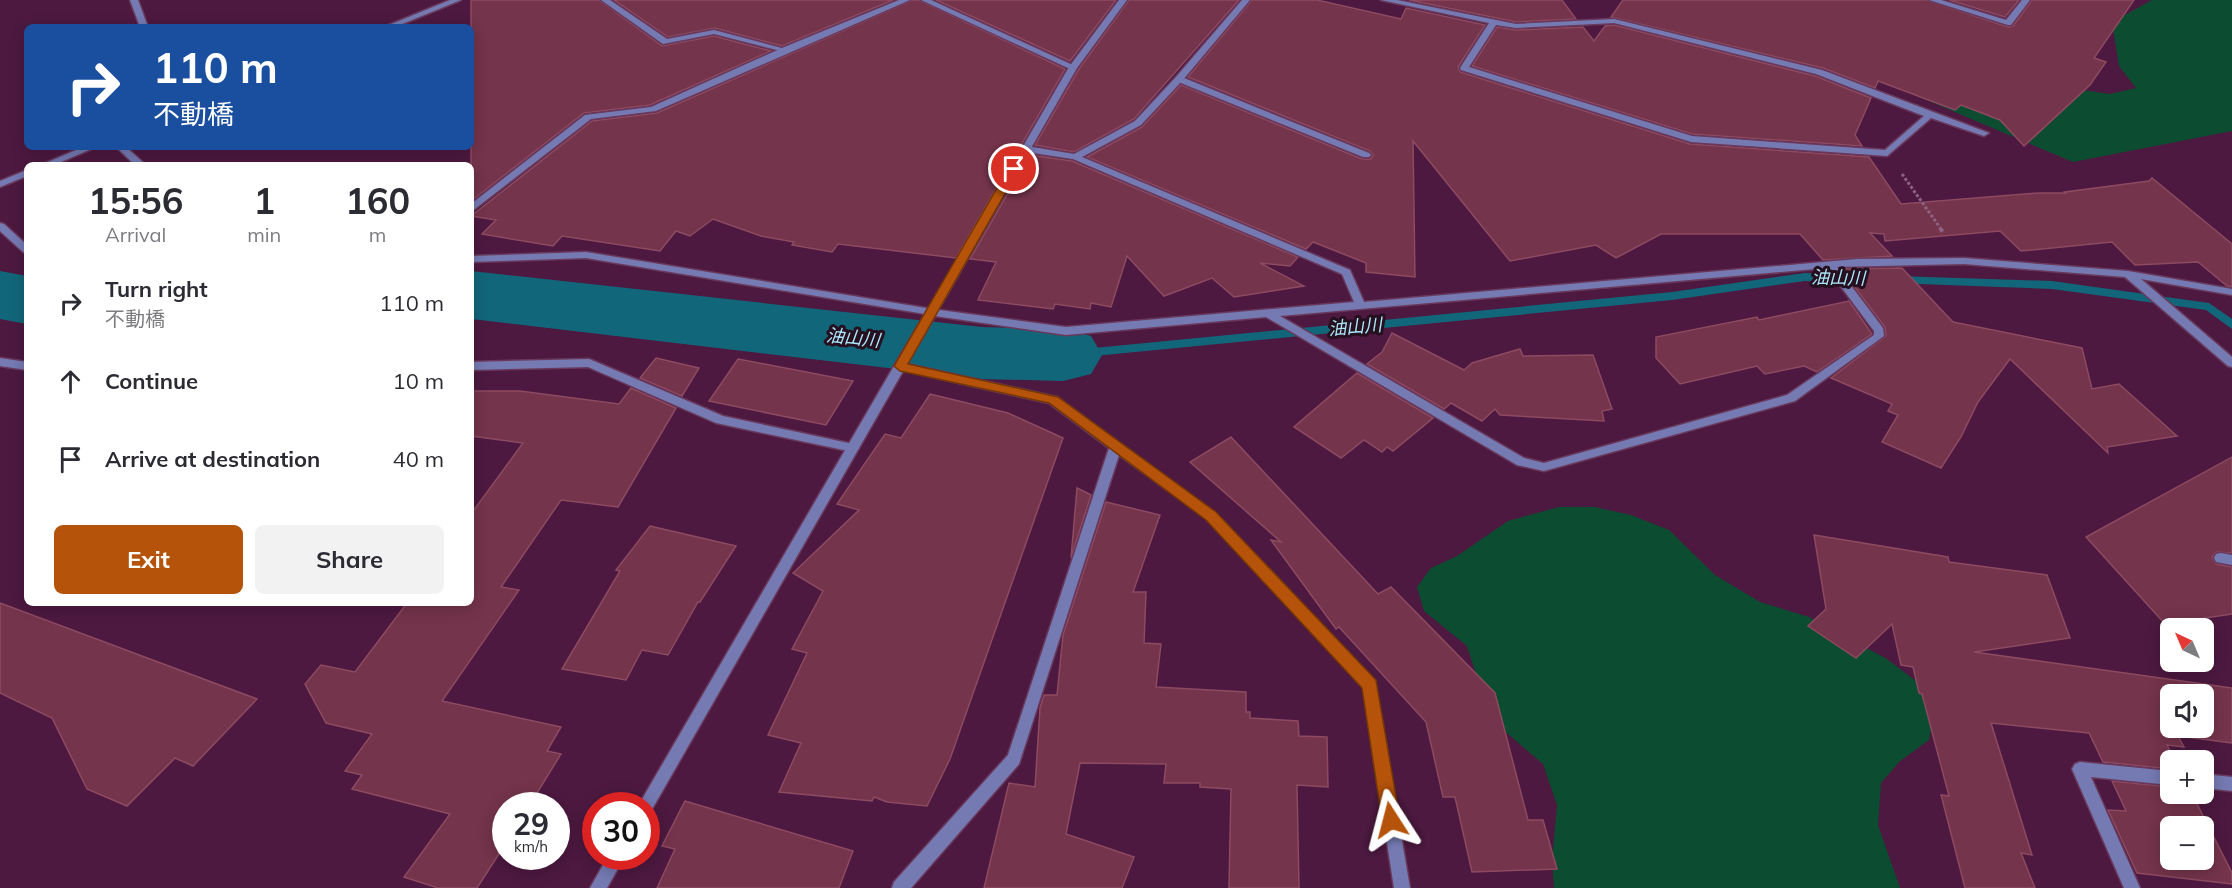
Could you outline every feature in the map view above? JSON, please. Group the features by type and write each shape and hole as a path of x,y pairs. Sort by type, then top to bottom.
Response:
{"street":[{"path":"134,0 143,24"},
{"path":"396,24 457,0"},
{"path":"605,0 666,42 714,32 785,50"},
{"path":"474,207 588,117 652,109 906,0"},
{"path":"925,0 1073,67"},
{"path":"654,792 1073,67 1123,0"},
{"path":"1075,158 1138,123 1246,0"},
{"path":"1385,0 1516,26 1614,21 1819,72 1930,115 1984,133"},
{"path":"1933,0 2008,22 2026,0"},
{"path":"1494,22 1464,68 1690,139 1887,153 1930,115"},
{"path":"1179,79 1366,155"},
{"path":"1026,149 1075,158 1346,272 1361,306"},
{"path":"54,162 84,150"},
{"path":"124,150 138,162"},
{"path":"0,184 24,174"},
{"path":"0,226 24,247"},
{"path":"474,259 586,255 932,312 1066,331 1270,315 1830,264 1964,261 2128,274 2232,292"},
{"path":"1270,315 1521,462 1544,466 1791,398 1879,336 1878,331 1830,264"},
{"path":"2128,274 2232,363"},
{"path":"0,362 24,366"},
{"path":"474,366 589,363 720,420 853,448"},
{"path":"900,366 1053,400 1211,516 1370,685 1402,888"},
{"path":"900,888 1014,759 1116,446"},
{"path":"2132,888 2080,769 2160,777"},
{"path":"2214,782 2232,784"},
{"path":"598,888 609,870"}],"path":[{"path":"1887,153 1927,211"}],"green space":[{"path":"2152,0 2232,0 2232,131 2073,162 1898,88 2041,84 2110,94 2136,88 2119,66 2112,22"},
{"path":"1559,507 1595,507 1631,515 1669,530 1715,575 1760,602 1809,617 1887,659 1920,684 1933,721 1929,740 1900,761 1881,783 1878,825 1900,888 1554,888 1552,861 1557,805 1543,764 1501,728 1480,686 1467,646 1424,611 1417,587 1431,568 1457,556 1508,521"}],"building":[{"path":"471,0 599,0 662,46 714,36 771,51 650,105 584,113 474,199 474,162 471,162 471,150 474,150 474,24 471,24"},
{"path":"614,0 893,0 782,46 715,28 668,37"},
{"path":"912,0 919,0 1065,69 956,258 838,244 832,252 792,245 794,242 761,236 713,219 690,236 676,231 660,251 562,236 553,246 482,234 496,220 474,216 474,214 592,121 657,113"},
{"path":"936,0 1116,0 1070,61"},
{"path":"1129,0 1239,0 1134,119 1074,152 1035,145 1079,69"},
{"path":"1252,0 1317,0 1401,19 1406,8 1485,25 1458,67 1460,72 1690,144 1869,157 1901,204 2038,193 2067,193 2065,192 2149,181 2152,178 2232,244 2232,287 2227,286 2198,262 2135,265 2112,242 2021,251 2000,231 1885,241 1884,234 1870,233 1892,256 1823,260 1800,234 1661,234 1616,258 1596,245 1510,261 1413,141 1415,277 1366,272 1366,263 1313,242 1306,249 1087,157 1142,127 1181,85 1362,159 1371,159 1373,155 1370,151 1188,77"},
{"path":"1409,0 1562,0 1576,19 1516,22"},
{"path":"1623,0 1927,0 2008,27 2013,26 2032,0 2134,0 2094,58 2106,62 2090,85 2024,146 2000,120 1961,105 1955,110 1878,81 1875,88 1823,68 1611,17"},
{"path":"1949,0 2019,0 2005,17"},
{"path":"1614,25 1815,76 1871,98 1855,135 1862,146 1692,134 1472,66 1497,27 1516,30 1583,27 1594,41 1605,26"},
{"path":"1030,155 1072,161 1298,257 1290,266 1260,263 1304,286 1234,297 1212,278 1164,296 1127,256 1111,307 1091,303 1090,309 1055,304 1053,309 978,300 996,262 970,259"},
{"path":"1902,268 1953,322 2082,348 2092,389 2119,384 2177,436 2107,447 2108,453 2010,359 1978,402 1961,437 1941,468 1882,442 1898,415 1888,411 1892,404 1831,378 1886,336 1885,327 1841,269"},
{"path":"1849,301 1872,334 1817,372 1804,366 1765,374 1757,366 1680,384 1656,358 1656,337 1757,317 1759,320"},
{"path":"1392,333 1464,370 1472,363 1520,349 1523,356 1593,355 1612,409 1602,411 1604,421 1500,415 1495,409 1482,421 1451,403 1444,409 1367,364 1382,352"},
{"path":"656,358 699,368 682,396 640,378"},
{"path":"738,359 853,381 826,425 709,401"},
{"path":"1357,373 1433,418 1393,451 1387,447 1382,452 1364,440 1341,458 1294,427"},
{"path":"631,388 676,408 618,507 561,500 501,587 519,590 442,701 561,727 547,751 561,754 538,792 492,792 492,865 477,888 438,888 404,877 450,814 352,789 362,775 345,771 372,734 326,723 305,684 321,665 355,672 405,606 474,606 474,510 523,443 474,436 474,391 520,391 619,404"},
{"path":"930,394 1008,413 1063,438 950,759 927,806 887,802 874,797 872,801 779,792 801,743 768,735 807,653 792,649 823,591 793,573 859,510 837,504 885,434 901,438"},
{"path":"1231,437 1378,594 1391,587 1495,693 1528,820 1543,820 1557,869 1472,872 1455,797 1443,797 1426,722 1339,627 1336,629 1271,540 1281,542 1190,462"},
{"path":"2232,457 2232,553 2216,552 2212,557 2216,564 2232,567 2232,614 2205,618 2160,618 2086,537"},
{"path":"1077,488 1091,495 1071,558"},
{"path":"1106,502 1160,515 1133,592 1146,592 1144,643 1161,644 1156,687 1246,692 1246,712 1250,712 1250,718 1298,721 1299,736 1327,737 1328,787 1297,785 1299,888 1229,888 1231,789 1200,787 1200,783 1164,783 1166,764 1080,763 1066,834 1134,857 1122,888 984,888 1009,783 1035,787 1040,708 1044,695 1057,695 1063,635"},
{"path":"650,526 736,546 698,602 668,655 642,650 626,680 562,669 620,571 616,570"},
{"path":"1814,535 1948,557 1949,562 2047,575 2070,638 1974,652 2203,684 2160,684 2160,738 2179,738 2184,747 2167,745 2170,750 2160,750 2160,768 2103,762 2089,733 1991,723 2032,855 2021,853 2035,888 1965,888 1941,795 1949,796 1922,694 1919,693 1913,667 1901,665 1892,624 1856,658 1808,626 1826,609"},
{"path":"0,603 257,699 193,766 175,758 127,806 87,789 52,718 0,693"},
{"path":"2214,685 2232,688 2232,743 2193,738 2214,738"},
{"path":"2112,781 2160,786 2160,804 2197,804 2203,816 2160,816 2160,870 2214,870 2214,837 2232,873 2232,884 2137,873 2108,810 2126,811"},
{"path":"685,801 853,851 839,888 657,888 675,849 662,846"}],"waterway":[{"name":"油山川","path":"1063,355 1672,296 1805,277 1866,279"},
{"name":"油山川","path":"1897,280 2052,285 2209,307 2232,325"},
{"name":"油山川","path":"0,295 24,299"},
{"name":"油山川","path":"474,295 982,353 1063,355"}],"route":[{"path":"1014,169 900,366 1053,400 1211,516 1370,685 1391,820"}]}
